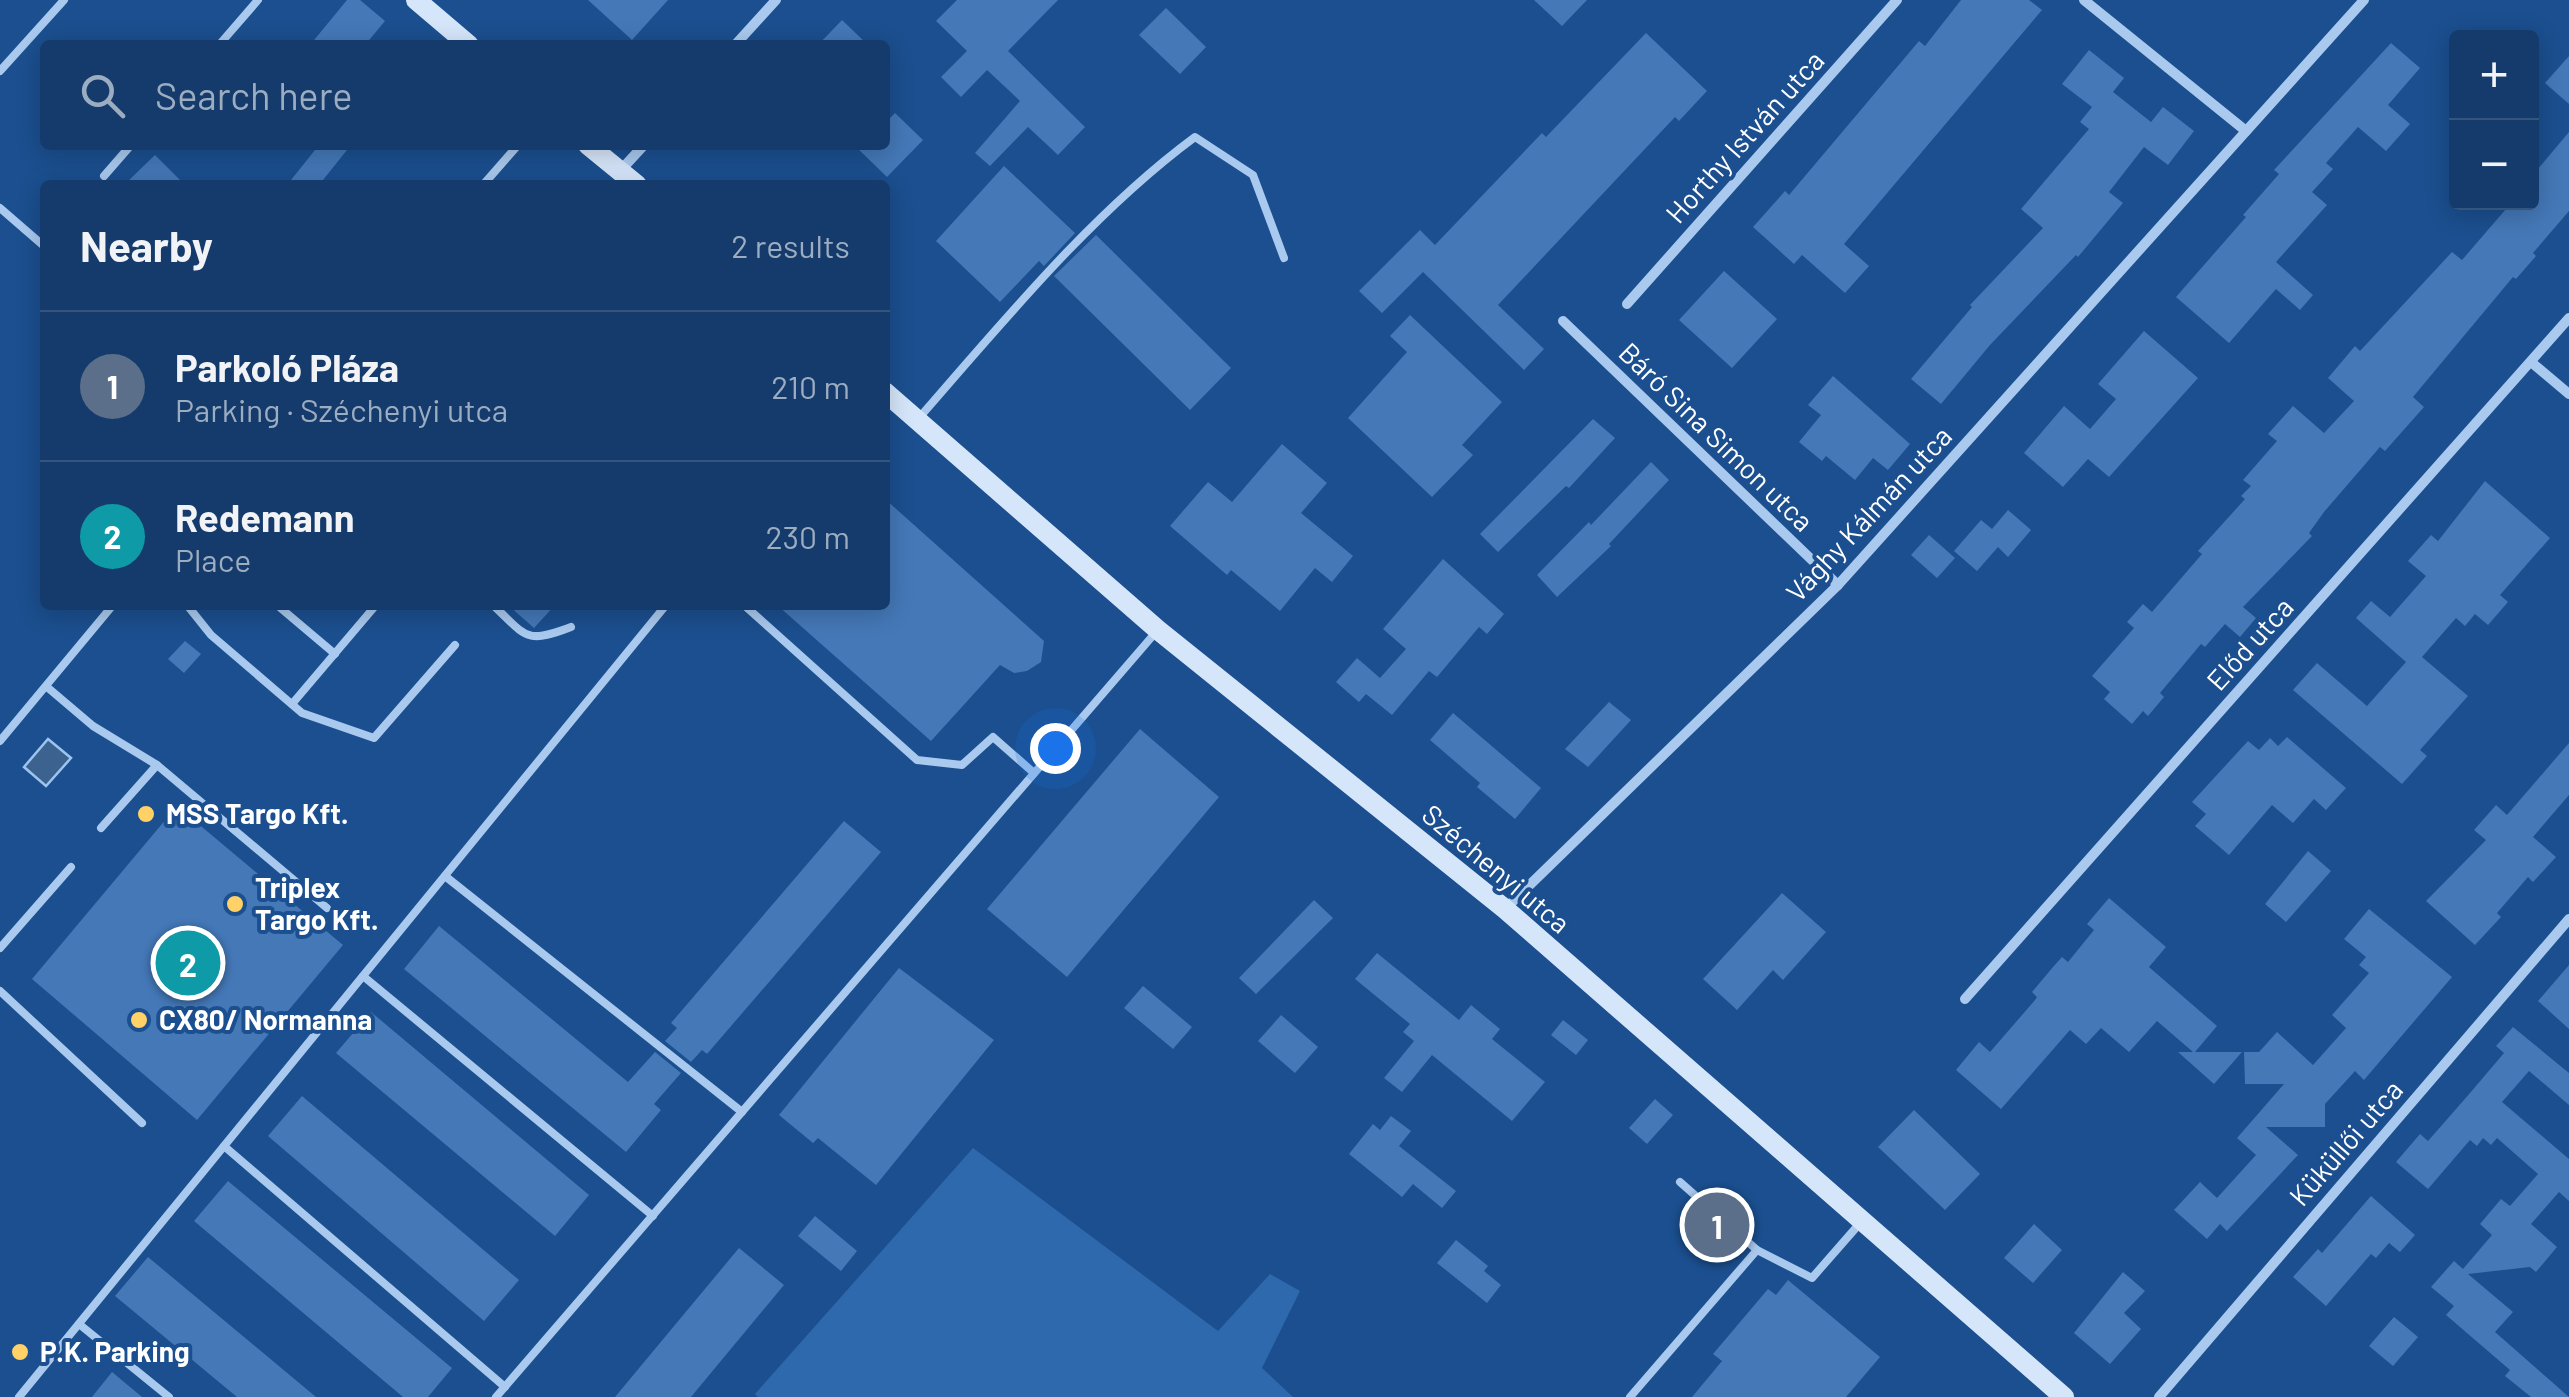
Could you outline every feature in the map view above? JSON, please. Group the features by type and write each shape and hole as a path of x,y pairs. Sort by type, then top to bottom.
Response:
{"street":[{"path":"416,0 463,40"},
{"path":"740,40 776,0"},
{"name":"Horthy István utca","path":"1628,304 1897,0"},
{"path":"2084,0 2246,131"},
{"name":"Vághy Kálmán utca","path":"1505,910 1838,585 2364,0"},
{"path":"594,150 631,180"},
{"path":"620,171 639,150"},
{"name":"Előd utca","path":"1965,1000 2569,318"},
{"name":"Báró Sina Simon utca","path":"1563,321 1838,585"},
{"path":"2531,362 2569,394"},
{"name":"Széchenyi utca","path":"890,396 1158,630 1505,910 2064,1397"},
{"name":"Küküllői utca","path":"2158,1397 2569,920"}],"lane":[{"path":"223,40 258,0"},
{"path":"0,71 62,1"},
{"path":"918,419 996,328 1151,170 1195,137 1253,175 1284,258"},
{"path":"104,176 127,150"},
{"path":"487,180 514,150"},
{"path":"0,208 40,243"},
{"path":"0,741 109,610"},
{"path":"192,610 211,636 302,713 374,738 455,645"},
{"path":"282,610 335,654"},
{"path":"292,704 372,610"},
{"path":"498,610 526,636 542,638 570,627"},
{"path":"19,1397 662,610"},
{"path":"750,610 917,760 962,765 993,737 1034,773"},
{"path":"496,1397 1158,630"},
{"path":"47,688 93,726 156,765 326,908"},
{"path":"101,828 156,765"},
{"path":"0,948 71,867"},
{"path":"445,876 742,1112"},
{"path":"362,976 652,1216"},
{"path":"0,991 142,1123"},
{"path":"224,1146 505,1387"},
{"path":"1680,1182 1757,1250 1812,1278 1861,1222"},
{"path":"1630,1397 1757,1250"},
{"path":"78,1324 169,1397"}],"shaded area":[{"path":"48,739 71,758 46,786 24,767"},
{"path":"973,1148 1218,1331 1270,1274 1300,1291 1262,1368 1293,1397 758,1397 755,1394"}],"building":[{"path":"347,0 360,0 385,21 369,40 314,40"},
{"path":"588,0 668,0 632,40"},
{"path":"957,0 1058,0 1008,51 1085,127 1058,155 1028,127 990,166 975,153 1020,101 987,70 961,97 941,77 967,51 936,21"},
{"path":"1534,0 1587,0 1562,26"},
{"path":"1961,0 2029,0 2042,10 1844,244 1869,266 1845,293 1802,255 1794,264 1753,227 1785,191 1789,195 1919,41 1925,46"},
{"path":"1166,8 1206,47 1180,74 1139,35"},
{"path":"842,20 863,40 823,40"},
{"path":"1646,33 1707,91 1679,121 1675,117 1498,305 1544,349 1524,370 1423,272 1382,313 1359,291 1420,230 1435,245 1542,133 1546,137"},
{"path":"2391,43 2420,68 2388,105 2410,124 2386,151 2358,127 2326,163 2333,169 2312,192 2327,205 2276,262 2313,295 2300,310 2276,289 2229,343 2176,297 2246,217 2243,215 2279,174 2274,170"},
{"path":"2089,50 2124,78 2113,92 2151,122 2163,107 2194,131 2168,165 2144,147 2109,192 2123,203 2078,257 1990,345 1941,404 1911,379 1970,305 2043,228 2021,209 2089,129 2080,122 2092,107 2062,84"},
{"path":"2569,56 2569,104 2545,83"},
{"path":"895,113 923,140 887,177 859,150 890,150 890,118"},
{"path":"2569,132 2569,211 2533,253 2536,256 2516,279 2513,277 2413,397 2424,407 2385,451 2380,447 2324,512 2309,533 2312,536 2243,607 2256,618 2240,637 2225,624 2205,647 2201,644 2160,693 2164,697 2148,716 2143,711 2132,724 2104,699 2110,692 2092,676 2134,628 2127,622 2143,604 2152,612 2202,554 2198,551 2245,499 2241,496 2251,486 2243,480 2277,441 2268,434 2293,406 2324,433 2354,401 2328,378 2355,346 2360,351 2452,252 2462,260 2505,210 2539,210 2539,168"},
{"path":"315,150 347,150 323,180 291,180"},
{"path":"155,155 180,180 129,180"},
{"path":"1004,166 1075,233 1044,266 1039,261 1000,302 936,241"},
{"path":"1096,235 1231,368 1190,410 1054,276"},
{"path":"1724,271 1777,319 1732,368 1679,320"},
{"path":"1410,315 1502,402 1462,445 1473,455 1432,497 1348,418 1407,352 1390,336"},
{"path":"2144,331 2198,378 2109,477 2088,459 2063,487 2024,453 2064,406 2090,429 2116,399 2098,384"},
{"path":"1833,376 1910,444 1888,470 1873,458 1855,480 1826,456 1822,461 1799,442 1821,415 1808,405"},
{"path":"1593,419 1615,438 1569,488 1566,486 1498,552 1480,534"},
{"path":"1282,444 1327,483 1301,513 1353,556 1332,582 1315,568 1280,611 1231,570 1227,575 1170,526 1208,482 1232,502"},
{"path":"1651,462 1669,480 1611,546 1557,597 1537,575"},
{"path":"2485,481 2550,538 2500,595 2508,602 2488,625 2475,614 2465,626 2456,618 2422,657 2468,696 2420,750 2427,756 2402,784 2293,690 2317,663 2367,706 2406,662 2356,618 2371,601 2390,617 2426,576 2408,561 2431,535 2438,541"},
{"path":"890,503 1044,641 1041,662 1027,671 1014,673 1000,665 931,741 783,610 890,610"},
{"path":"2008,510 2031,530 2008,557 1998,547 1977,571 1954,551 1981,520 1992,529"},
{"path":"1929,535 1955,558 1937,578 1911,555"},
{"path":"1443,559 1504,614 1487,634 1479,627 1437,677 1429,671 1392,715 1366,694 1359,702 1336,682 1357,658 1380,678 1406,649 1383,629"},
{"path":"514,610 550,610 534,628"},
{"path":"185,641 201,654 184,673 168,659"},
{"path":"1609,702 1631,720 1588,767 1565,749"},
{"path":"1453,713 1541,788 1515,819 1430,740"},
{"path":"1140,729 1219,797 1067,977 987,909"},
{"path":"2287,737 2346,788 2326,810 2314,799 2293,823 2272,805 2229,855 2195,826 2206,814 2192,802 2248,741 2259,750 2270,738 2278,746"},
{"path":"2569,743 2569,795 2533,837 2556,857 2533,882 2528,877 2497,913 2501,917 2475,945 2426,901 2486,840 2474,830 2496,805 2507,815"},
{"path":"177,806 343,945 197,1120 32,979"},
{"path":"844,821 881,852 707,1054 702,1050 691,1062 665,1041 677,1028 671,1023"},
{"path":"2308,851 2331,871 2286,922 2265,904"},
{"path":"1782,893 1826,932 1783,980 1773,970 1737,1010 1703,979"},
{"path":"2109,898 2166,947 2149,967 2217,1026 2195,1052 2242,1052 2214,1084 2178,1052 2193,1052 2157,1021 2129,1052 2101,1028 2086,1044 2070,1030 2001,1109 1956,1070 1979,1042 1990,1052 2035,1000 2032,992 2053,967 2062,957 2068,962 2094,930 2087,924"},
{"path":"1314,900 1333,918 1256,994 1239,978"},
{"path":"2369,909 2452,977 2364,1080 2355,1071 2325,1104 2325,1127 2266,1127 2298,1155 2227,1231 2220,1224 2207,1239 2174,1210 2200,1182 2217,1198 2256,1155 2237,1138 2284,1084 2245,1084 2244,1052 2259,1052 2277,1032 2313,1065 2346,1028 2332,1015 2369,973 2359,965 2366,957 2344,939"},
{"path":"439,926 628,1082 655,1052 681,1073 654,1104 661,1110 626,1152 404,969"},
{"path":"1377,953 1459,1020 1471,1005 1500,1029 1492,1039 1545,1082 1512,1121 1432,1055 1402,1092 1384,1078 1414,1041 1403,1032 1410,1024 1355,979"},
{"path":"2569,965 2569,1029 2538,1001"},
{"path":"899,968 994,1040 876,1185 818,1138 813,1143 779,1115"},
{"path":"1143,986 1192,1027 1173,1049 1124,1008"},
{"path":"371,1012 589,1195 555,1236 336,1053"},
{"path":"1281,1015 1318,1047 1295,1073 1258,1041"},
{"path":"1563,1020 1588,1040 1576,1055 1551,1035"},
{"path":"2513,1027 2569,1073 2569,1105 2529,1071 2502,1102 2569,1159 2569,1201 2559,1192 2531,1224 2557,1247 2536,1272 2530,1267 2468,1274 2513,1312 2495,1332 2569,1397 2531,1397 2505,1376 2510,1370 2446,1315 2454,1306 2431,1287 2454,1261 2463,1269 2492,1235 2480,1224 2501,1199 2510,1206 2538,1174 2497,1138 2491,1145 2483,1138 2477,1146 2470,1140 2428,1189 2396,1162 2420,1134 2428,1141 2470,1093 2504,1053 2496,1046"},
{"path":"302,1096 519,1280 484,1321 268,1136"},
{"path":"1655,1099 1673,1115 1647,1144 1629,1128"},
{"path":"1914,1110 1980,1174 1945,1210 1878,1147"},
{"path":"1391,1116 1411,1131 1399,1146 1456,1191 1442,1208 1413,1184 1402,1197 1349,1154 1373,1124 1380,1130"},
{"path":"228,1181 452,1368 428,1397 403,1397 194,1221"},
{"path":"2371,1196 2415,1235 2400,1252 2389,1243 2376,1258 2371,1254 2326,1306 2293,1277 2318,1249 2322,1253"},
{"path":"815,1216 857,1251 841,1271 798,1236"},
{"path":"2034,1224 2062,1250 2033,1283 2004,1258"},
{"path":"1456,1240 1488,1266 1484,1271 1501,1285 1487,1303 1437,1263"},
{"path":"739,1248 784,1285 691,1397 615,1397"},
{"path":"148,1257 316,1397 237,1397 115,1296"},
{"path":"2123,1272 2145,1291 2124,1313 2141,1329 2110,1364 2074,1333"},
{"path":"1788,1280 1880,1357 1846,1397 1692,1397 1722,1361 1713,1354 1768,1289 1776,1295"},
{"path":"2394,1317 2418,1337 2393,1366 2369,1346"},
{"path":"112,1372 142,1397 92,1397"}],"place":[{"name":"MSS Targo Kft.","path":"146,814"},
{"name":"Triplex Targo Kft.","path":"235,904"},
{"name":"Redemann","path":"188,963"},
{"name":"CX80/ Normanna","path":"139,1020"},
{"name":"Parkoló Pláza","path":"1717,1225"},
{"name":"P.K. Parking","path":"20,1352"}]}
